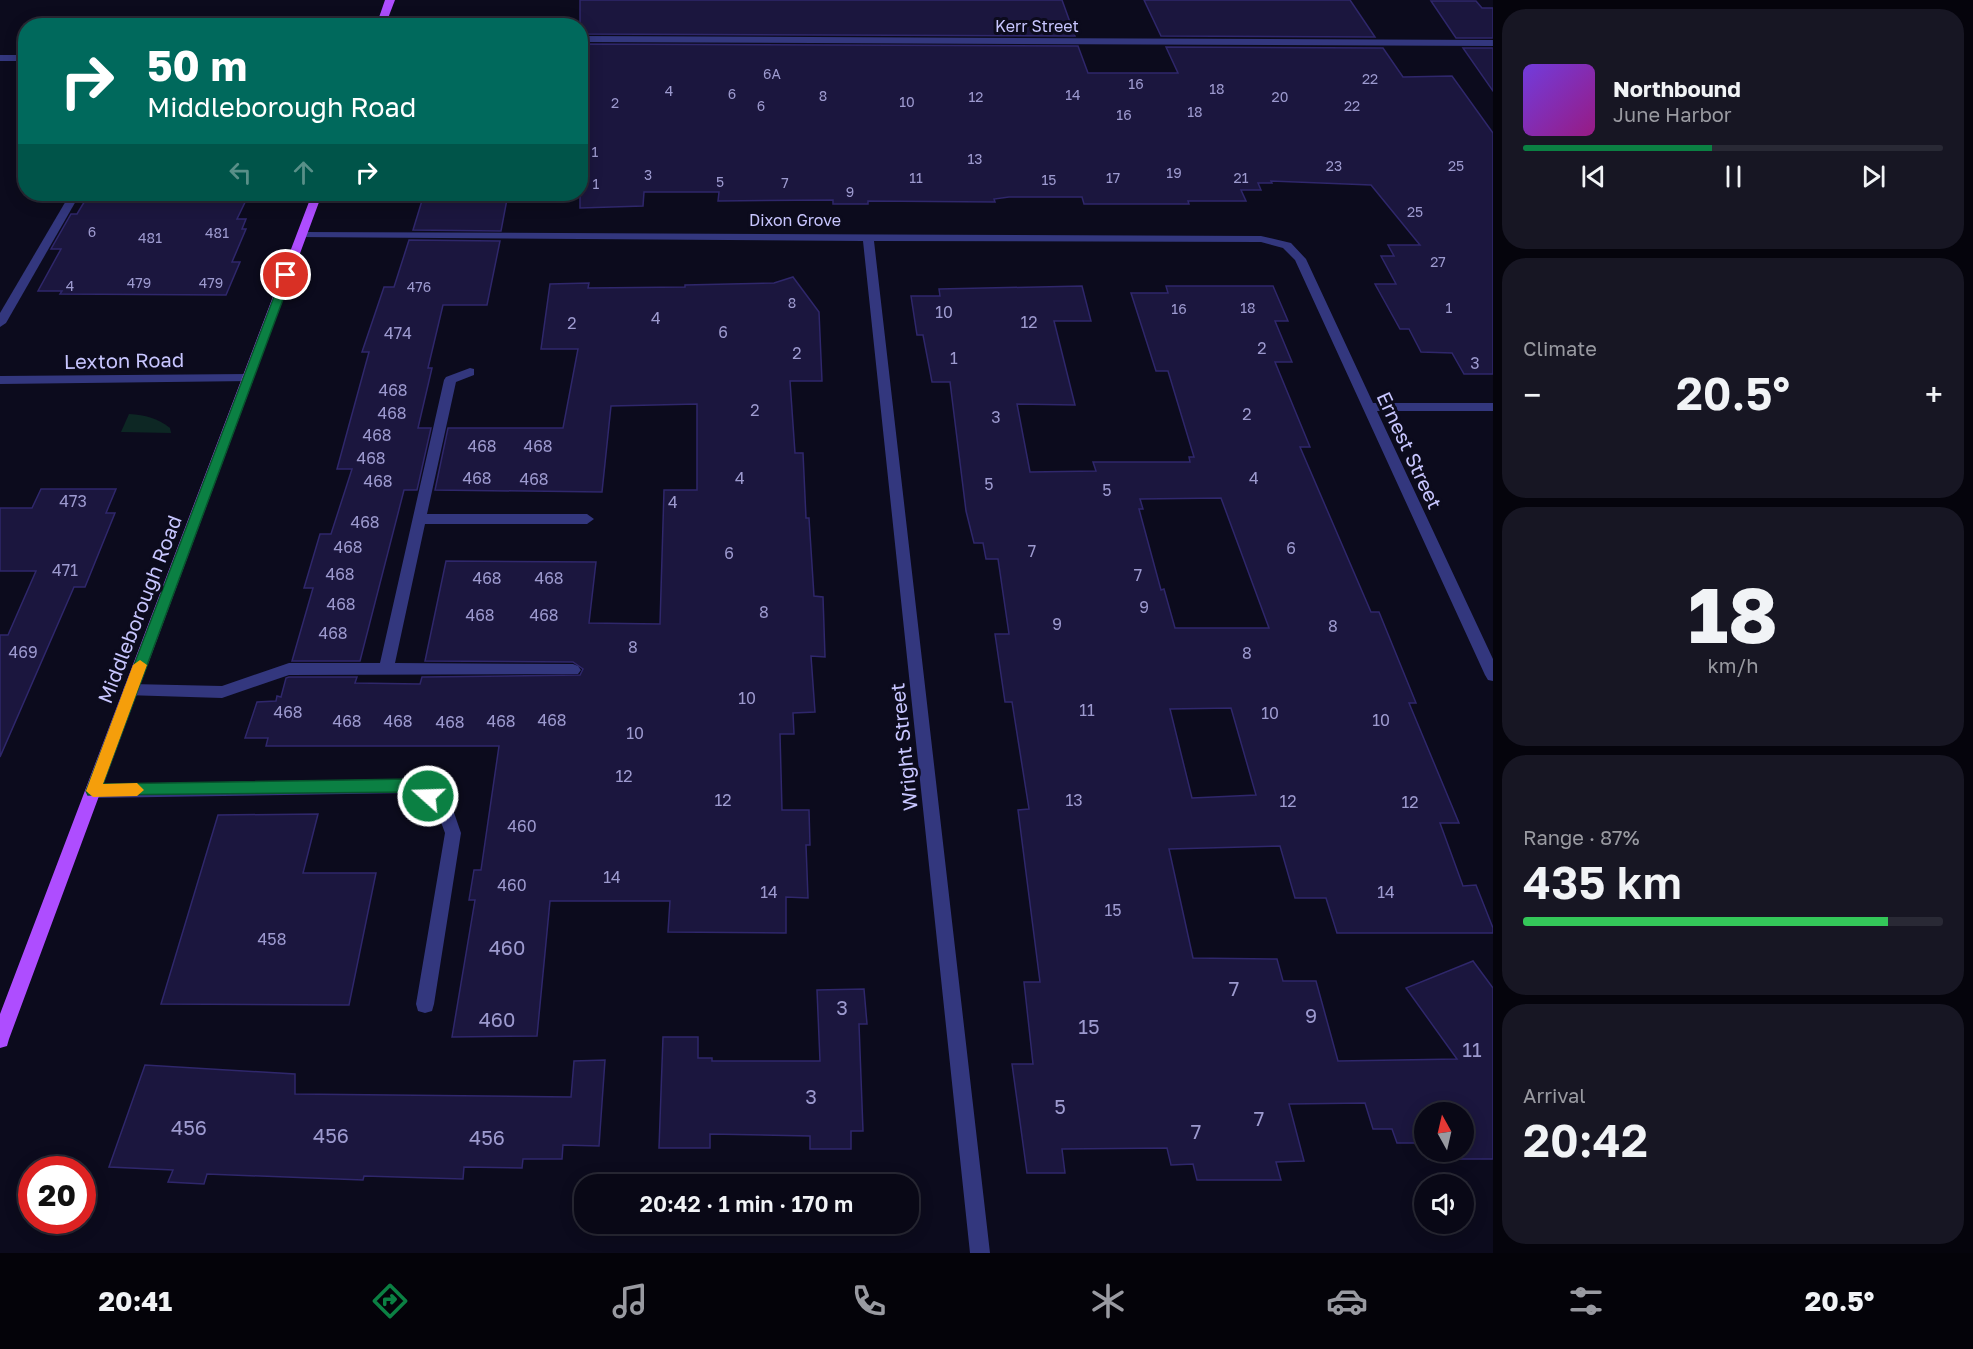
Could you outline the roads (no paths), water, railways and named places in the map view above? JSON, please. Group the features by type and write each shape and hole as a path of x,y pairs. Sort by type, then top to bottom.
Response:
{"main road":[{"path":"383,18 390,0"},
{"name":"Middleborough Road","path":"0,1039 314,201"}],"street":[{"name":"Kerr Street","path":"588,39 1493,43"},
{"path":"0,58 18,58"},
{"path":"0,323 71,201"},
{"name":"Dixon Grove","path":"301,236 1261,239 1287,245"},
{"name":"Wright Street","path":"868,236 980,1253"},
{"name":"Ernest Street","path":"1287,245 1300,260 1493,675"},
{"path":"386,669 450,380 470,372"},
{"name":"Lexton Road","path":"0,380 248,378"},
{"path":"1369,407 1493,407"},
{"path":"419,519 587,519"},
{"path":"131,690 222,692 290,669 573,670"},
{"path":"93,791 412,786 444,806 453,833 426,1004"}]}
